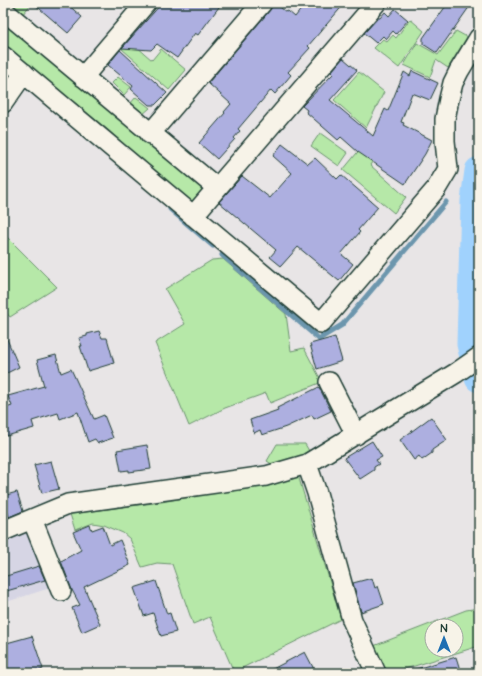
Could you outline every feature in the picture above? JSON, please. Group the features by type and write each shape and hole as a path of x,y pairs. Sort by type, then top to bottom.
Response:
{"street":[{"path":"83,77 146,3"},
{"path":"150,134 262,3"},
{"path":"193,216 376,3"},
{"path":"3,10 150,134 217,188"},
{"path":"3,56 321,323 436,189 448,169 444,141 448,99 459,71 479,38"},
{"path":"3,103 24,73"},
{"path":"3,532 68,504 266,476 307,464 456,374 479,357"},
{"path":"330,382 356,434"},
{"path":"307,464 317,493 352,620 376,673"},
{"path":"32,519 61,591"}],"shaded area":[{"path":"28,529 53,587 3,603 3,539"}],"green space":[{"path":"7,3 32,3 22,15"},
{"path":"410,19 424,31 399,68 374,48 383,39 387,42 393,35 396,38"},
{"path":"3,20 202,185 202,194 191,204 107,129 3,44"},
{"path":"456,31 467,37 448,68 436,60 430,77 404,65 417,43 438,55"},
{"path":"129,40 152,60 161,49 186,70 169,90 122,49"},
{"path":"359,72 384,92 366,128 334,100"},
{"path":"118,77 131,87 124,95 112,83"},
{"path":"136,97 150,108 142,115 130,104"},
{"path":"320,133 348,153 339,166 311,146"},
{"path":"366,142 380,151 370,165 406,197 394,213 343,170"},
{"path":"3,233 57,287 10,317 3,309"},
{"path":"223,259 286,314 291,351 304,348 322,382 270,403 266,393 225,408 189,426 155,343 185,324 165,289 212,260"},
{"path":"479,262 479,345 476,347 474,343"},
{"path":"277,444 305,444 309,451 298,458 273,465 267,461"},
{"path":"298,475 341,619 234,672 210,617 193,624 172,564 157,563 142,567 130,539 123,533 104,525 93,523 75,530 70,514 161,502 249,487"},
{"path":"479,608 479,646 464,651 464,618 445,618 466,610"},
{"path":"424,626 424,658 440,658 392,673 381,673 371,647"}],"building":[{"path":"33,3 66,3 82,17 68,33"},
{"path":"162,3 222,3 198,35 195,33 177,58 157,44 151,50 122,48"},
{"path":"273,3 286,12 288,11 295,17 306,3 345,3 308,46 310,48 288,72 291,75 275,94 271,90 238,129 240,131 234,138 235,139 217,159 199,143 231,104 208,83 270,10"},
{"path":"448,3 472,3 437,53 423,44 423,38"},
{"path":"395,9 408,20 396,34 393,31 386,39 383,36 376,43 364,33 385,12 389,16"},
{"path":"120,50 167,93 155,105 149,105 131,89 133,86 108,65"},
{"path":"343,58 357,70 330,100 373,136 385,109 388,111 404,72 410,76 412,71 438,83 430,100 412,93 401,122 404,123 403,125 432,140 425,154 405,184 358,152 341,137 338,140 306,112 307,110 302,106 333,74 331,72"},
{"path":"282,144 308,164 315,158 337,179 341,175 378,207 358,230 360,232 341,254 353,264 339,281 298,247 281,266 270,257 276,250 219,202 242,176 270,198 292,173 273,156"},
{"path":"3,330 19,367 3,375"},
{"path":"99,331 102,338 107,338 114,363 88,371 79,338"},
{"path":"335,337 342,361 317,369 310,344"},
{"path":"56,355 61,373 71,369 94,419 104,415 113,438 98,443 95,439 88,442 78,412 60,419 58,413 32,421 34,428 3,437 3,409 12,406 8,396 44,386 37,360"},
{"path":"319,387 331,411 314,419 312,415 286,427 262,435 260,430 254,433 250,420 278,410 277,408"},
{"path":"431,417 447,440 432,450 432,453 422,460 419,456 414,460 400,440"},
{"path":"372,441 382,457 376,460 379,464 374,467 374,470 360,479 344,458"},
{"path":"147,445 151,469 129,472 129,470 121,471 117,450"},
{"path":"51,461 59,489 42,493 34,465"},
{"path":"17,492 23,511 9,517 3,496"},
{"path":"90,525 92,530 103,526 110,545 120,540 130,565 84,587 100,624 82,632 72,608 80,605 72,590 61,561 81,550 73,532"},
{"path":"39,566 45,580 3,592 3,577"},
{"path":"372,578 375,588 378,586 384,604 361,612 353,583"},
{"path":"156,581 167,614 170,613 176,632 161,636 153,613 144,616 134,588"},
{"path":"32,636 43,669 30,673 3,673 3,644"},
{"path":"305,652 316,673 265,673"},
{"path":"456,658 461,673 414,673 413,670"}],"waterway":[{"path":"479,171 475,201 471,344 479,378"},
{"path":"222,255 319,339 342,325 446,202"},
{"path":"170,209 213,246"}]}
